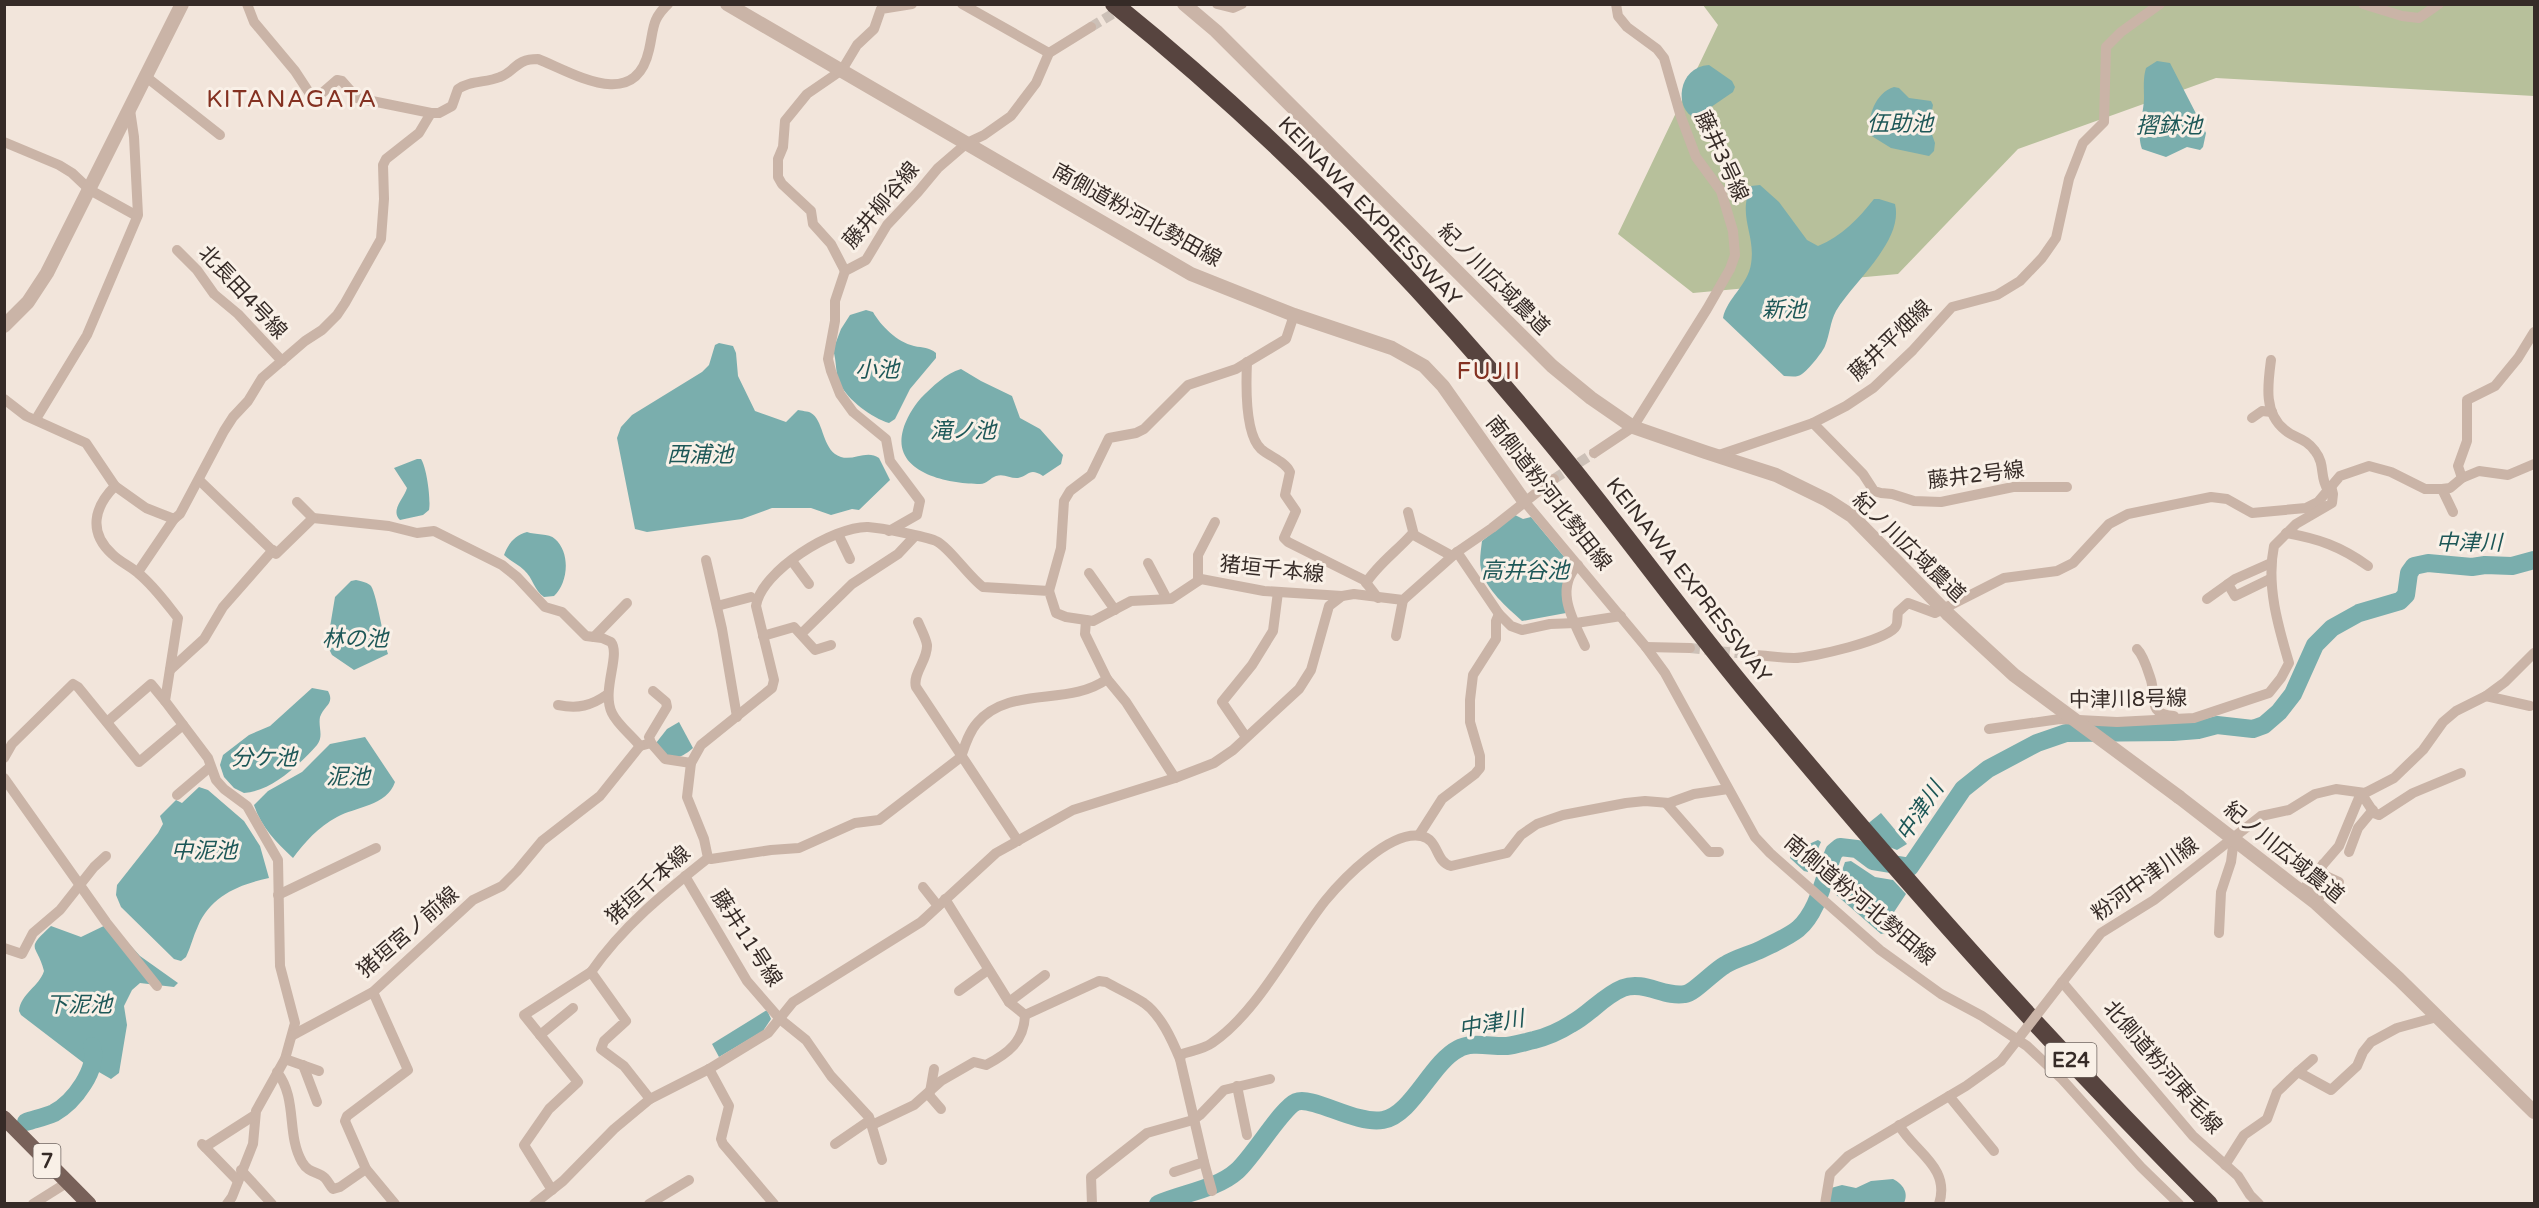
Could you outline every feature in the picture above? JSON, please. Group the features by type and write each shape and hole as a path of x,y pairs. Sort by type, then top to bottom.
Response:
{"highway":[{"name":"KEINAWA EXPRESSWAY","path":"1114,4 1222,95 1277,146 1362,229 1428,300 1558,452 1728,668 1937,913 2104,1096 2210,1203"}],"main road":[{"name":"7","path":"4,1118 89,1203"}],"street":[{"path":"4,326 28,302 47,273 182,4"},
{"path":"248,4 254,22 295,71 310,98 314,100 337,80 342,81 357,98 432,113 439,113 452,106 458,89 464,85 501,77 517,63 538,58 603,86 626,83 640,72 645,63 656,15 668,4"},
{"name":"南側道粉河北勢田線","path":"727,4 1191,274 1294,315 1392,348 1424,366 1443,386 1524,501 1621,616 1665,673 1755,837 1782,866 1880,950 1941,994 1982,1016 2027,1046 2061,1078 2141,1167 2180,1203"},
{"path":"845,271 831,244 813,224 811,211 792,195 777,177 785,121 807,94 842,70 858,45 874,29 881,9 912,4"},
{"path":"962,4 1049,53 1091,27"},
{"name":"紀ノ川広域農道","path":"1184,4 1216,31 1552,366 1591,398 1633,427 1776,475 1827,500 1852,516 1946,612 2014,675 2179,796 2316,903 2398,978 2535,1112"},
{"path":"1217,4 1233,8 1242,4"},
{"name":"藤井3号線","path":"1616,4 1618,16 1627,27 1657,49 1664,58 1681,117 1696,157 1721,191 1735,244 1735,255 1730,269 1665,379 1633,427"},
{"name":"藤井平畑線","path":"1716,456 1813,423 1862,396 1874,388 1952,307 1997,295 2020,281 2043,258 2056,238 2069,179 2083,143 2104,122 2106,47 2121,32 2160,4"},
{"path":"2364,4 2402,16 2419,18 2439,4"},
{"name":"藤井柳谷線","path":"889,531 917,515 920,501 890,461 886,439 853,412 840,394 831,371 828,359 835,321 835,301 845,271 866,260 887,225 938,168 967,143 984,135 1011,116 1036,83 1049,53"},
{"path":"145,76 220,135"},
{"path":"36,419 87,335 138,216 134,137 130,110"},
{"path":"138,572 174,519 180,514 233,417 248,401 262,378 322,330 345,303 381,239 384,199 383,165 386,159 419,133 432,113"},
{"path":"4,142 58,165 72,173 90,190 138,216"},
{"path":"811,211 822,204"},
{"name":"北長田4号線","path":"177,250 197,270 214,294 238,314 282,361"},
{"path":"1175,778 1126,702 1107,679 1085,634 1086,620 1056,613 1049,591 1061,548 1064,501 1070,491 1091,475 1109,438 1136,433 1144,429 1188,385 1247,362 1286,339 1294,315"},
{"path":"2462,478 2458,466 2467,441 2467,399 2495,386 2518,358 2535,332"},
{"path":"2271,360 2268,393 2272,412 2285,431 2309,443 2317,453 2323,465 2323,483 2329,488"},
{"path":"1247,362 1246,392 1249,424 1254,441 1262,450 1289,468 1290,476"},
{"path":"1862,396 1875,394"},
{"path":"4,399 26,416 86,443 115,486 146,508 174,519"},
{"path":"2252,418 2262,411 2272,412"},
{"name":"藤井2号線","path":"1813,423 1863,474 1874,491 1881,493 1914,501 1941,502 2013,487 2067,487"},
{"path":"1594,453 1633,427"},
{"path":"1756,655 1795,658 1842,650 1893,629 1897,625 1898,612 1908,603 1914,603 1929,612 1946,612 2004,578 2057,571 2073,562 2109,524 2128,514 2211,497 2227,499 2252,513 2306,508 2318,502 2329,488 2349,472 2369,466 2391,472 2425,489 2442,489 2450,488 2462,478 2479,471 2508,475 2535,464"},
{"path":"1297,465 1290,476 1285,495 1296,511 1283,538 1366,583 1378,598"},
{"path":"1396,636 1403,600 1454,554 1554,479"},
{"path":"199,480 276,554 313,518"},
{"path":"115,486 100,505 95,517 105,547 113,556 138,572 178,618 165,701"},
{"name":"中津川8号線","path":"1989,729 2060,719 2088,722 2144,722 2199,717 2269,693 2289,663 2277,621 2270,579 2274,546 2286,533 2332,503 2333,494 2329,488"},
{"path":"2442,489 2453,513"},
{"path":"297,502 313,518 389,526 417,533 435,531 502,565 517,577 545,607 562,612 586,636 607,640 614,646 608,694 612,712 665,759 691,763"},
{"path":"1408,512 1414,535"},
{"path":"1198,581 1198,555 1215,522"},
{"name":"猪垣千本線","path":"591,972 620,933 708,858 704,839 687,796 691,763 701,745 769,692 774,684 756,606 757,599 766,584 792,561 825,539 867,527 938,542 983,586 1049,591"},
{"path":"2286,533 2314,538 2341,548 2368,566"},
{"path":"838,534 850,559"},
{"path":"1366,583 1374,571 1412,534 1454,554 1499,614 1511,626 1522,630 1550,624 1575,623 1621,616"},
{"path":"802,633 852,584 898,554 914,537"},
{"path":"170,670 204,639 223,607 273,550"},
{"path":"706,560 717,606 737,717"},
{"path":"792,561 809,584"},
{"path":"1148,563 1167,599"},
{"path":"2207,599 2228,584 2271,563"},
{"path":"1578,565 1569,574 1565,587 1568,608 1585,646"},
{"path":"1089,573 1115,610"},
{"path":"2228,584 2235,596 2270,579"},
{"name":"猪垣千本線","path":"1086,620 1093,621 1131,601 1171,599 1198,581 1278,592 1342,596 1354,594 1403,600"},
{"path":"1246,737 1222,702 1252,664 1273,631 1278,592"},
{"path":"534,1203 552,1190 614,1129 650,1099 710,1069 768,1033 793,1002 921,922 996,853 1073,810 1175,778 1214,763 1299,689 1314,662 1329,606 1342,596"},
{"path":"717,606 751,597"},
{"path":"594,637 627,603"},
{"path":"1419,836 1442,799 1480,768 1480,756 1470,722 1473,675 1496,639 1496,621 1499,614"},
{"path":"918,622 927,644 925,657 915,682 916,687 1018,841"},
{"path":"763,636 794,627 802,633 815,650 831,645"},
{"path":"1646,647 1690,648"},
{"path":"2137,649 2142,655 2152,682 2153,701 2158,710 2168,716 2199,717"},
{"path":"2316,903 2320,896 2307,883 2344,838 2350,816 2361,793 2394,778 2423,750 2443,722 2456,711 2486,696 2533,660"},
{"path":"708,858 799,848 855,823 879,820 962,754 972,729 978,721 999,706 1083,691 1098,686 1107,679"},
{"path":"4,758 12,744 73,684 78,687 139,762 183,726"},
{"path":"107,722 151,684 208,758 216,780 247,806 278,860 280,966 295,1023 285,1059 258,1105 254,1138 232,1197 227,1203"},
{"name":"猪垣宮ノ前線","path":"293,1035 373,992 473,900 501,886 518,871 542,841 600,796 646,744 667,707 666,702 653,691"},
{"path":"558,705 573,708 585,707 608,694"},
{"path":"2486,696 2530,706"},
{"path":"177,795 210,767"},
{"path":"2361,793 2379,815 2413,793 2461,773"},
{"path":"6,784 81,884 106,922 157,986"},
{"path":"1180,1059 1182,1054 1210,1045 1240,1017 1293,950 1324,902 1340,884 1389,844 1419,836 1433,842 1443,862 1451,866 1507,853 1521,835 1547,820 1626,803 1645,801 1666,803 1694,794 1728,789"},
{"name":"粉河中津川線","path":"1825,1203 1827,1186 1837,1164 1859,1148 1981,1076 2001,1061 2101,933 2154,900 2264,814 2289,810 2315,794 2336,789 2361,793"},
{"path":"1666,803 1709,852 1719,852"},
{"path":"2349,852 2358,828 2373,810"},
{"path":"2220,933 2221,892 2231,862 2234,839"},
{"path":"278,895 376,848"},
{"path":"4,948 22,954 33,933 60,910 106,856"},
{"path":"2323,864 2321,868 2326,876 2339,882"},
{"name":"藤井11号線","path":"685,876 747,981 780,1019 806,1040 831,1076 871,1122"},
{"path":"923,887 941,902 1009,1002 1025,1015"},
{"path":"959,991 988,970"},
{"path":"552,1190 524,1144 549,1109 578,1082 524,1015 591,972 626,1021 604,1041 601,1049 624,1066 650,1099"},
{"path":"1009,1002 1045,975"},
{"path":"1025,1015 1092,982 1106,982 1151,1010 1180,1059 1212,1191"},
{"name":"北側道粉河東毛線","path":"2061,983 2193,1136 2238,1176 2250,1195 2259,1203"},
{"path":"373,992 408,1070 345,1121 366,1169 395,1203"},
{"path":"540,1035 573,1008"},
{"path":"836,1144 871,1122 914,1105 941,1081 974,1062 988,1064 1013,1046 1023,1032 1025,1015"},
{"path":"2300,1067 2331,1090 2357,1066 2366,1046 2378,1037 2397,1028 2437,1017"},
{"path":"285,1059 319,1071"},
{"path":"2226,1165 2244,1135 2267,1119 2277,1092 2300,1067 2313,1059"},
{"path":"303,1065 317,1102"},
{"path":"710,1069 729,1107 721,1139 723,1144 774,1203"},
{"path":"934,1069 929,1093 941,1109"},
{"path":"278,1072 287,1084 295,1143 306,1167 324,1176 333,1189 340,1187 366,1169"},
{"path":"1092,1203 1091,1177 1147,1133 1193,1120 1224,1090 1270,1079"},
{"path":"1237,1086 1247,1135"},
{"path":"1948,1096 1994,1151"},
{"path":"255,1115 203,1145 272,1203"},
{"path":"871,1122 882,1160"},
{"path":"1899,1125 1904,1135 1935,1168 1941,1184 1939,1203"},
{"path":"1174,1172 1204,1164"},
{"path":"649,1203 689,1180"},
{"path":"33,1203 68,1182"}],"green space":[{"path":"1703,5 2534,5 2534,96 2216,78 2018,149 1898,274 1693,293 1618,234 1718,25"}],"water":[{"name":"摺鉢池","path":"2157,61 2170,63 2206,133 2203,147 2200,150 2187,147 2166,157 2142,149 2140,130 2144,103 2144,75 2146,68"},
{"path":"1709,65 1732,81 1735,87 1733,92 1695,118 1688,114 1684,107 1682,89 1690,73"},
{"name":"伍助池","path":"1894,87 1899,88 1909,98 1931,101 1933,105 1929,126 1935,143 1934,151 1929,156 1891,148 1870,135 1871,113 1877,100 1887,90"},
{"name":"新池","path":"1760,185 1779,202 1807,240 1818,246 1849,226 1874,199 1895,204 1896,218 1885,246 1836,311 1827,342 1821,353 1802,374 1793,377 1784,376 1723,318 1749,272 1752,253 1746,216 1747,197 1751,186"},
{"name":"小池","path":"866,310 873,312 885,328 902,341 936,353 936,358 910,389 895,419 889,423 861,408 844,390 837,376 833,350 841,329 850,315"},
{"name":"西浦池","path":"719,343 733,346 736,353 738,376 755,411 786,422 798,410 811,413 818,421 827,444 835,454 846,458 874,455 879,458 890,480 859,510 852,509 831,515 811,508 772,508 742,519 647,532 635,529 617,438 621,427 632,415 702,372 709,365 715,345"},
{"name":"滝ノ池","path":"961,369 1012,396 1020,418 1040,429 1063,455 1061,464 1043,476 1035,472 1018,478 999,475 980,484 939,479 914,466 906,457 902,445 903,430 908,417 918,402 935,385"},
{"path":"421,459 425,470 429,510 423,515 400,520 396,512 407,488 394,468"},
{"name":"高井谷池","path":"1515,515 1523,519 1531,517 1571,565 1567,573 1566,613 1522,621 1487,584 1480,563 1482,541"},
{"path":"527,532 552,537 564,552 565,576 554,596 544,597 527,573 504,555 512,540"},
{"name":"林の池","path":"356,580 370,585 372,589 388,654 354,670 332,655 327,645 335,597 351,581"},
{"name":"分ケ池","path":"312,688 328,691 330,695 330,702 320,717 320,738 317,745 302,761 275,782 244,793 234,788 224,777 220,765 223,755 249,735 270,726"},
{"path":"679,722 693,748 682,756 673,758 664,753 656,743 667,729"},
{"name":"泥池","path":"365,737 395,782 391,790 378,801 337,817 324,825 293,858 265,827 254,805 268,791 302,772 330,744"},
{"name":"中泥池","path":"199,787 208,790 244,821 260,846 269,878 236,888 218,899 204,916 186,957 181,961 174,959 121,907 116,895 117,885 158,833 163,824 160,816 176,800 182,803"},
{"path":"1881,813 1907,844 1897,850 1855,834"},
{"path":"1818,840 1821,842 1808,872 1804,871 1790,858 1791,852"},
{"path":"1851,861 1875,877 1893,880 1906,894 1894,912 1889,932 1881,934 1834,893 1835,889 1842,891 1844,884 1838,882 1845,862"},
{"name":"下泥池","path":"110,923 140,956 178,983 174,987 140,983 132,990 124,1006 127,1025 119,1073 111,1079 85,1064 21,1015 19,1011 23,999 42,977 44,971 35,944 51,926 81,937"},
{"path":"767,1010 771,1019 763,1031 719,1057 712,1044"},
{"path":"1893,1179 1904,1189 1906,1196 1904,1203 1829,1204 1831,1188 1842,1185 1856,1188 1871,1181"}],"waterway":[{"name":"中津川","path":"1158,1204 1229,1177 1244,1164 1283,1113 1296,1102 1313,1103 1360,1118 1383,1120 1403,1109 1439,1065 1458,1049 1475,1045 1507,1046 1548,1035 1578,1020 1609,996 1631,986 1647,987 1677,995 1689,993 1725,965 1776,942 1798,929 1811,913 1834,852 1840,847 1857,849 1873,861 1910,867 1963,789 1988,769 2037,743 2066,733 2173,732 2198,730 2217,725 2253,729 2264,725 2279,712 2293,694 2315,645 2332,628 2359,613 2400,601 2406,595 2409,573 2414,566 2428,563 2472,567 2512,566 2534,560"},
{"path":"26,1122 54,1113 77,1093 92,1065 92,1046"}],"tunnel":[{"path":"1091,27 1129,4"},
{"path":"1554,479 1594,453"},
{"path":"1690,648 1756,655"}],"district":[{"name":"KITANAGATA","path":"292,99"},
{"name":"FUJII","path":"1489,371"}]}
